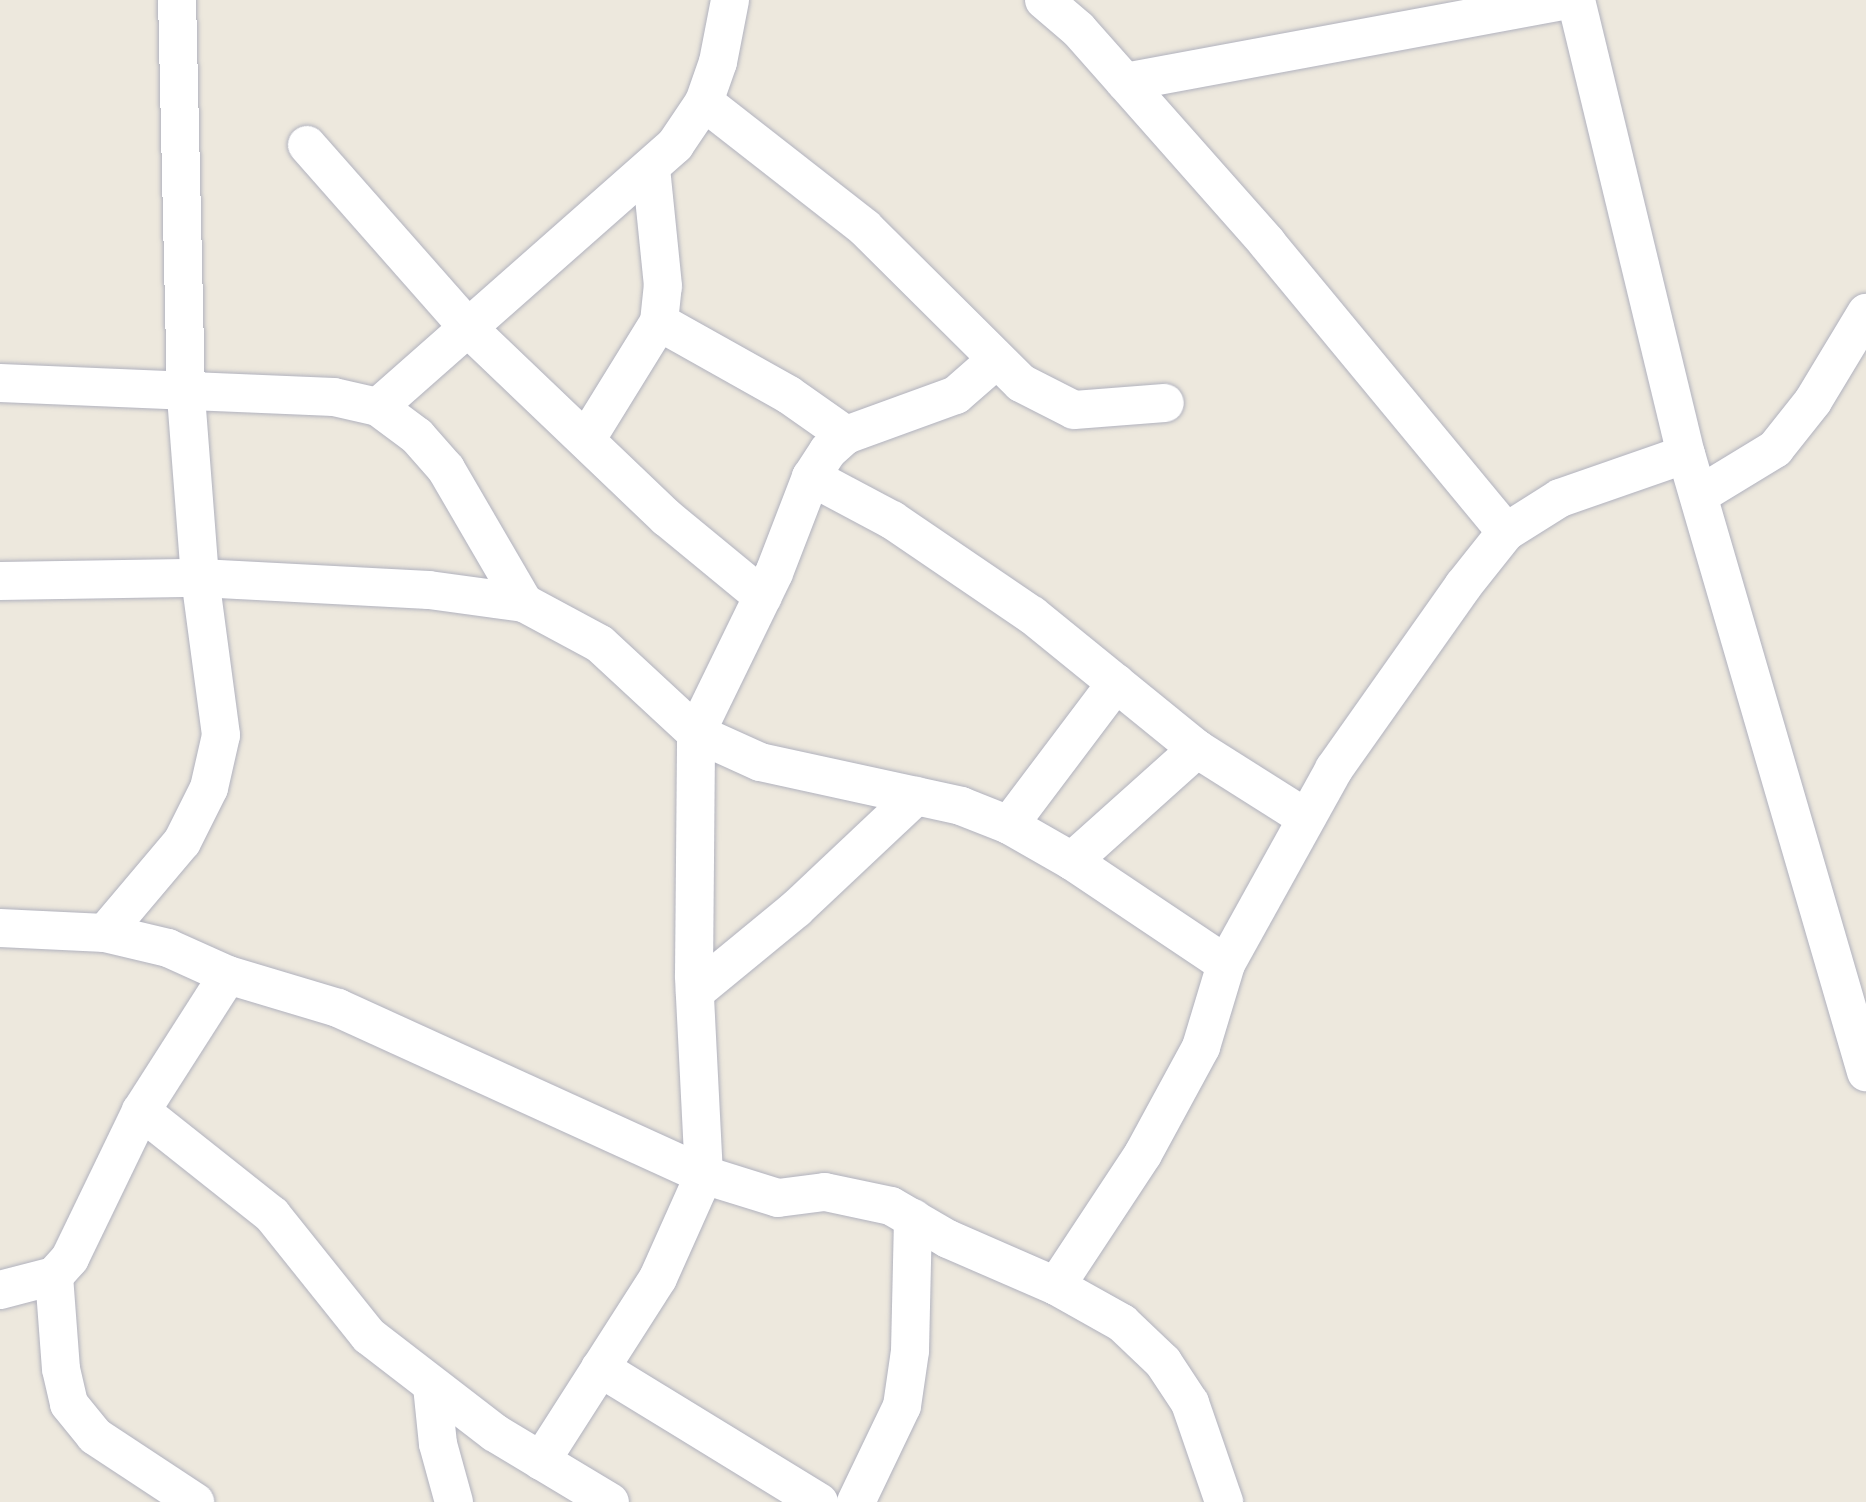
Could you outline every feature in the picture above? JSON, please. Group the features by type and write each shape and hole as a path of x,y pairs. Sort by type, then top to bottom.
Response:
{"street":[{"path":"105,933 182,842 209,788 221,735 200,578 186,394 176,0"},
{"path":"378,407 676,145 704,102 718,62 730,0"},
{"path":"1044,0 1078,29 1267,243 1506,532"},
{"path":"1125,82 1566,0"},
{"path":"1576,0 1686,454 1701,494 1754,695 1866,1072"},
{"path":"704,102 866,228 1021,384 1074,410 1164,403"},
{"path":"307,146 469,329 667,518 763,597"},
{"path":"586,440 659,322 663,286 651,168"},
{"path":"1701,494 1775,449 1813,401 1866,312"},
{"path":"659,322 789,395 846,435"},
{"path":"541,1460 658,1278 704,1175 694,992 696,733 763,597 811,476 828,451 846,435 956,394 996,360"},
{"path":"0,383 186,394 334,397 378,407 417,436 446,469 524,603"},
{"path":"1056,1286 1143,1154 1192,1062 1226,964 1334,769 1506,532 1560,498 1686,454"},
{"path":"811,476 892,520 1032,615 1197,748 1306,818"},
{"path":"0,581 200,578 429,590 524,603 600,644 696,733 760,762 962,806 1009,825 1072,861 1226,964"},
{"path":"1009,825 1116,683"},
{"path":"1072,861 1197,748"},
{"path":"694,992 796,909 916,796"},
{"path":"0,928 105,933 168,948 228,976 338,1008 704,1175 778,1198 825,1192 891,1206 1056,1286 1122,1323 1162,1362 1190,1403 1224,1502"},
{"path":"0,1290 54,1276 81,1243 141,1111 228,976"},
{"path":"141,1111 272,1214 370,1336 432,1386 610,1502"},
{"path":"856,1502 902,1406 910,1351 913,1218"},
{"path":"54,1276 61,1369 69,1404 96,1436 195,1502"},
{"path":"600,1368 819,1502"},
{"path":"432,1386 438,1444 454,1502"}]}
